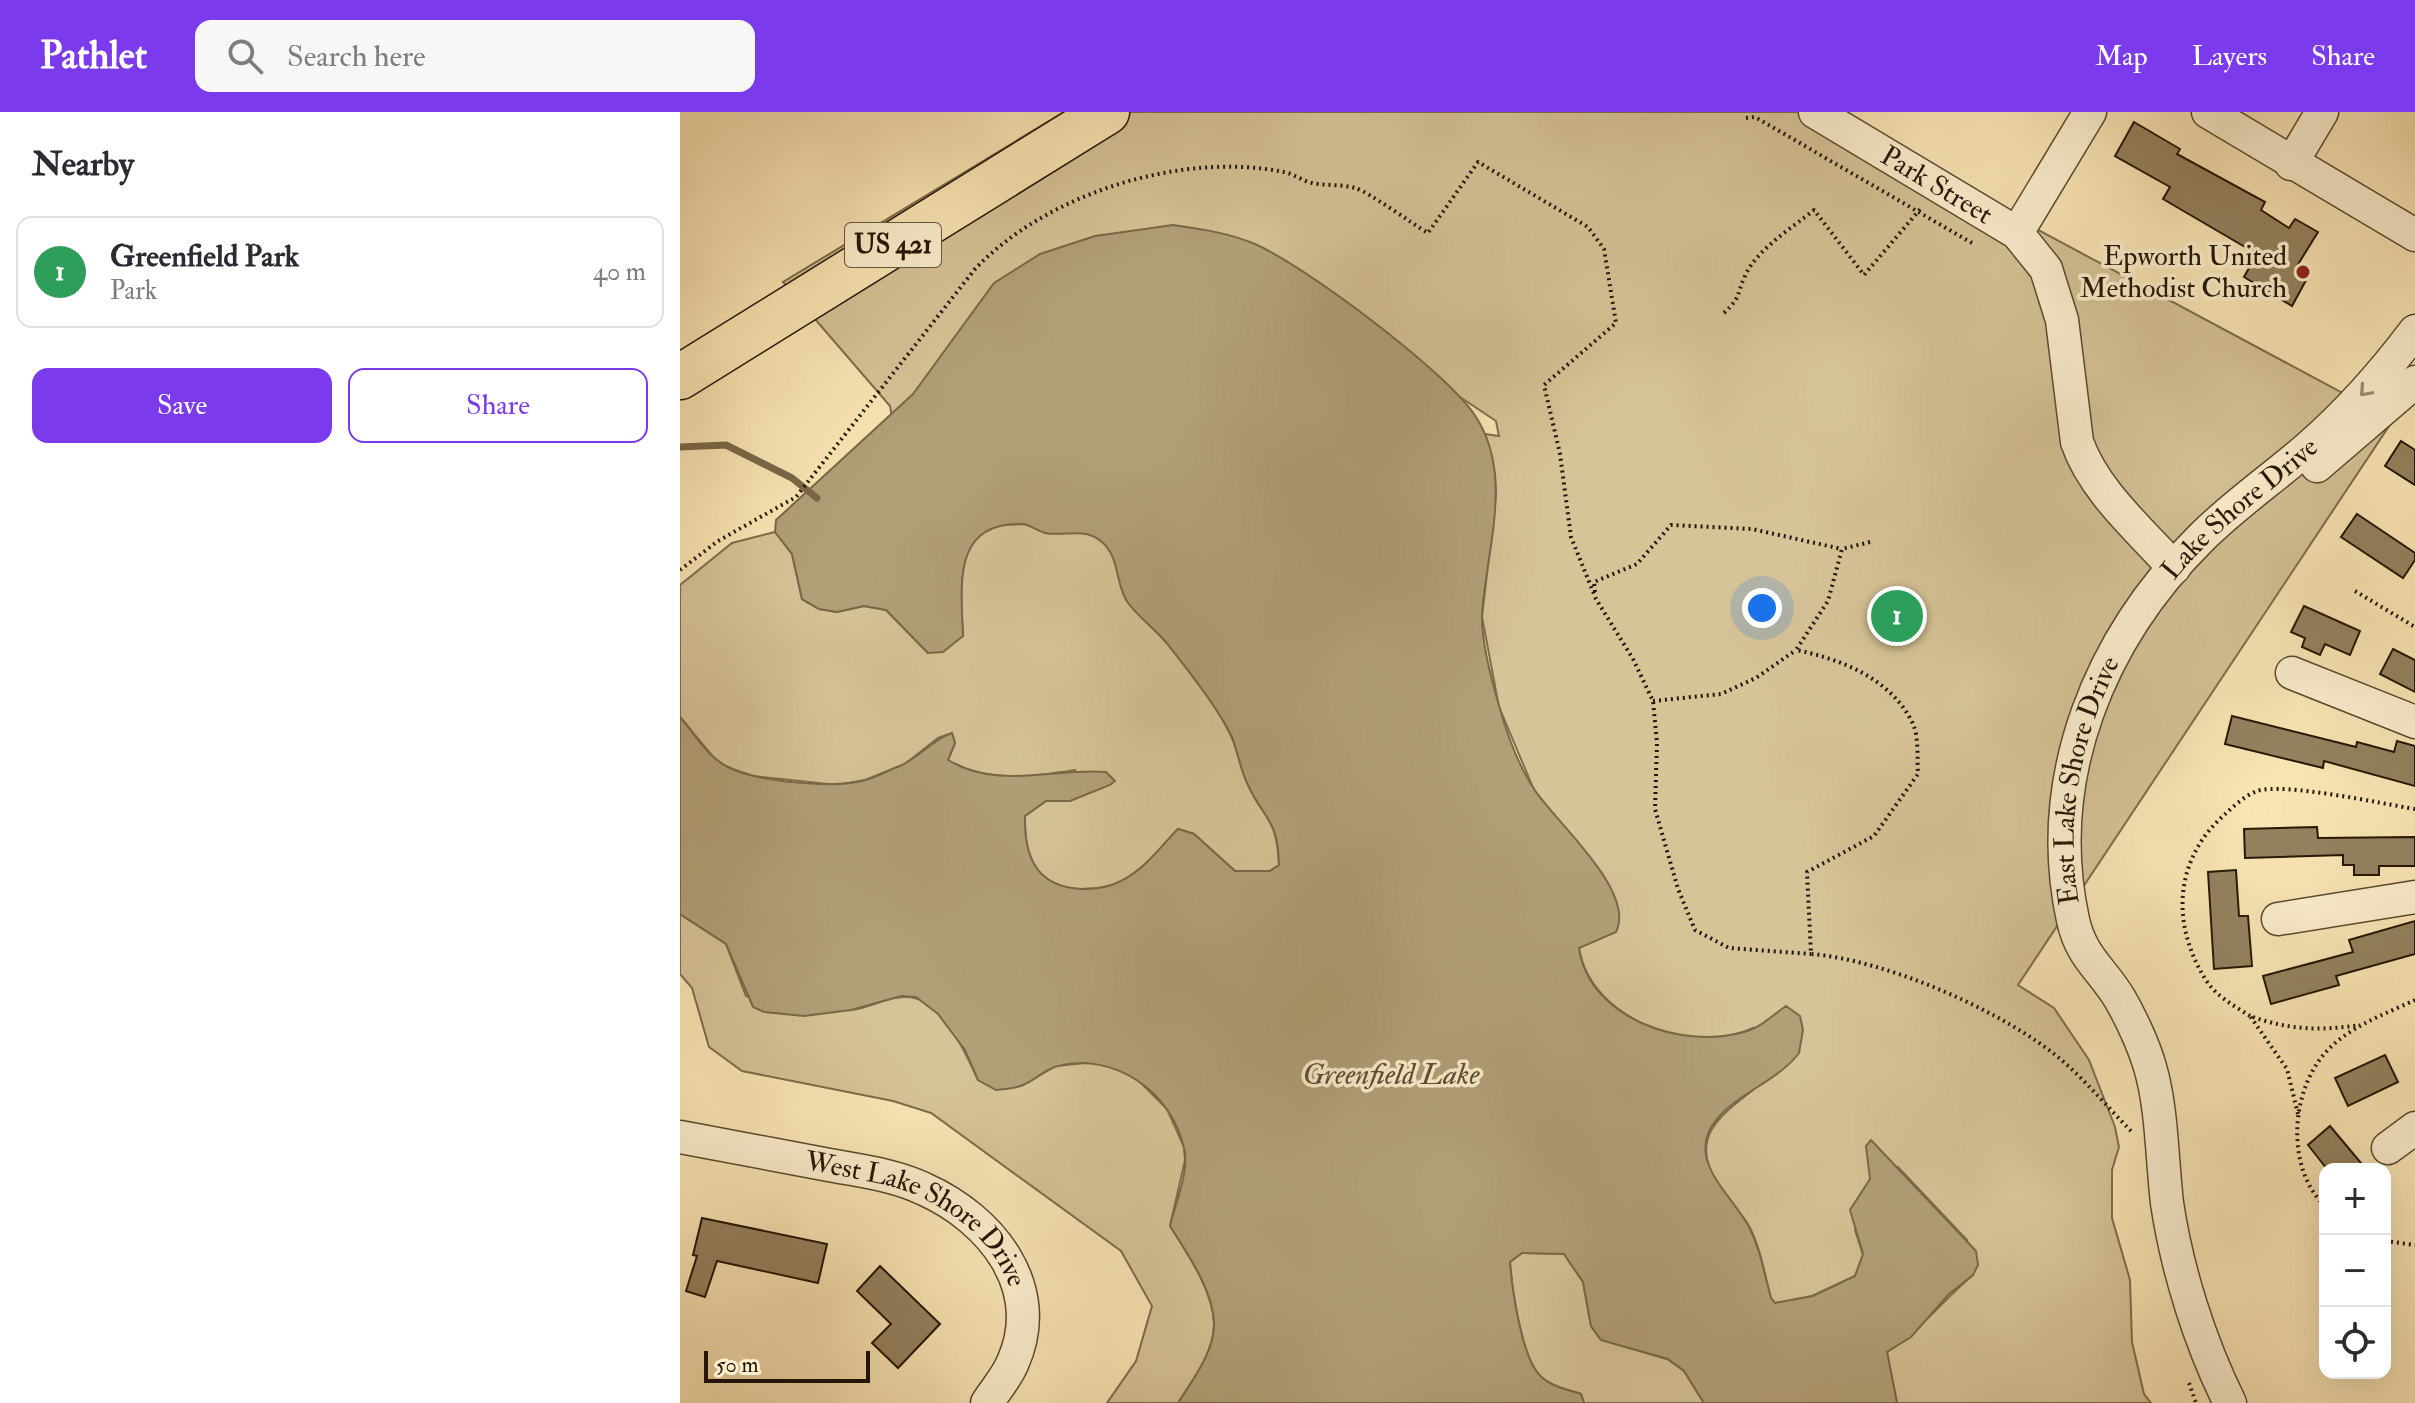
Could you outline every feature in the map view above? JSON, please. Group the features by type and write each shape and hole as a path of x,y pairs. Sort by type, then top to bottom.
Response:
{"highway":[{"name":"US 421","path":"680,377 1107,112"}],"street":[{"name":"Park Street","path":"1815,112 1928,198 2017,233"},
{"path":"2090,112 2017,233 2046,269 2062,320 2077,442 2089,469 2174,568"},
{"path":"2208,112 2415,235"},
{"path":"2291,164 2322,112"},
{"name":"Lake Shore Drive","path":"2174,568 2201,538 2344,414 2415,331"},
{"name":"Lake Shore Drive","path":"2174,568 2285,492 2415,382"},
{"name":"East Lake Shore Drive","path":"2174,568 2147,599 2116,647 2082,725 2066,800 2065,872 2082,951 2120,999 2150,1068 2168,1208 2204,1351 2230,1403"},
{"path":"2292,673 2415,722"},
{"path":"2278,919 2415,897"},
{"path":"2388,1148 2415,1128"},
{"name":"West Lake Shore Drive","path":"680,1137 900,1180 922,1188 961,1211 1007,1257 1022,1293 1023,1328 1014,1361 987,1403"}],"path":[{"path":"1746,118 1755,117 1928,198 1972,243"},
{"path":"680,570 718,541 796,497 817,475 975,269 995,247 1037,218 1136,178 1198,168 1245,169 1285,172 1312,183 1358,189 1428,233 1478,162 1588,227 1604,249 1616,323 1544,385 1560,454 1571,537 1596,599 1633,659 1653,701 1657,743 1655,809 1678,889 1695,930 1729,948 1851,957 1953,995 2050,1051 2133,1133 2136,1148"},
{"path":"1724,313 1740,297 1745,275 1775,241 1814,210 1864,275 1928,198"},
{"path":"1596,599 1594,582 1637,564 1671,525 1752,529 1842,549 1870,542"},
{"path":"1653,701 1721,694 1756,678 1796,650 1828,601 1842,549"},
{"path":"2355,591 2415,627"},
{"path":"1796,650 1834,657 1890,691 1914,726 1918,774 1874,836 1807,872 1811,954"},
{"path":"2362,1025 2310,1031 2285,1028 2250,1016 2221,998 2204,979 2182,916 2181,888 2191,857 2210,828 2236,804 2259,790 2283,789 2415,809"},
{"path":"2298,1115 2311,1075 2326,1052 2362,1025 2415,1000"},
{"path":"2250,1016 2287,1069 2298,1115 2301,1169 2319,1201"},
{"path":"2391,1242 2415,1245"}],"shaded area":[{"path":"1064,112 1818,112 2393,420 2018,985 2054,1008 2089,1060 2115,1127 2119,1147 2112,1170 2112,1218 2130,1280 2132,1342 2144,1394 2151,1403 1897,1403 1887,1352 1911,1334 1973,1275 1967,1240 1898,1167 1855,1230 1863,1255 1855,1276 1812,1296 1775,1303 1771,1298 1753,1235 1746,1221 1718,1186 1706,1155 1711,1130 1718,1120 1753,1090 1753,1028 1728,1036 1701,1038 1674,1034 1647,1026 1602,995 1587,973 1579,948 1586,943 1603,875 1534,790 1499,707 1482,617 1496,495 1495,474 1485,434 1499,436 1496,421 1334,313 905,487 890,406 783,282"},
{"path":"1026,524 1036,528 1085,533 1108,547 1128,601 1185,666 1225,725 1247,782 1276,837 1279,865 1270,871 1235,871 1194,834 1178,829 1148,861 1122,880 1093,889 1065,887 1053,882 1036,867 1027,844 1025,816 1046,801 1070,801 1075,770 1026,776 978,772 948,760 955,743 952,733 938,738 905,764 865,780 837,785 753,776 727,767 714,758 680,717 680,585 732,543 775,532 792,554 802,599 819,609 837,612 864,606 886,610 928,653 963,636 962,573 971,543 981,532 994,526"},
{"path":"680,914 726,944 746,996 837,1010 857,1009 904,997 929,1005 950,1027 978,1080 1021,1086 1056,1066 1094,1062 1132,1074 1167,1109 1184,1147 1185,1160 1170,1226 1198,1272 1213,1310 1211,1344 1178,1403 1107,1403 1136,1361 1152,1306 1121,1251 931,1113 893,1101 742,1071 709,1047 692,988 680,974"},
{"path":"1522,1253 1564,1254 1583,1282 1591,1326 1601,1340 1667,1359 1684,1371 1704,1403 1584,1403 1581,1394 1541,1377 1526,1350 1515,1303 1510,1262"}],"water":[{"name":"Greenfield Lake","path":"1173,225 1245,240 1278,256 1338,296 1405,347 1458,395 1474,414 1486,437 1496,486 1482,625 1497,698 1511,742 1530,783 1606,879 1619,916 1616,932 1579,948 1586,972 1600,993 1619,1010 1667,1032 1719,1036 1744,1032 1786,1006 1800,1016 1803,1030 1799,1053 1717,1119 1708,1134 1705,1148 1714,1176 1753,1236 1771,1298 1775,1303 1813,1296 1855,1276 1863,1254 1850,1210 1870,1179 1866,1146 1871,1140 1976,1251 1978,1265 1973,1275 1949,1294 1911,1337 1887,1352 1897,1403 1704,1403 1684,1371 1668,1359 1601,1340 1591,1326 1583,1282 1564,1254 1522,1253 1510,1262 1526,1350 1537,1372 1546,1381 1581,1394 1584,1403 1178,1403 1207,1355 1213,1334 1213,1310 1204,1285 1170,1226 1184,1177 1184,1148 1167,1109 1153,1093 1119,1071 1079,1063 1058,1066 1014,1088 996,1090 978,1080 965,1050 938,1014 916,997 901,996 851,1010 804,1016 764,1012 753,1007 726,944 680,914 680,717 719,762 739,772 775,780 835,784 866,780 907,762 952,733 955,743 948,760 986,774 1026,776 1106,772 1115,781 1110,785 1070,801 1046,801 1025,816 1027,844 1036,867 1053,882 1065,887 1093,889 1122,880 1142,867 1178,829 1194,834 1235,871 1270,871 1279,865 1273,828 1247,783 1226,726 1170,647 1128,603 1112,556 1096,538 1082,533 1045,533 1023,524 1000,526 983,533 972,545 962,577 963,636 943,652 928,653 886,610 864,606 837,612 819,609 802,599 792,554 775,532 776,520 913,394 994,283 1040,254 1095,236"}],"building":[{"path":"2134,122 2180,149 2177,154 2265,202 2261,210 2289,228 2295,219 2318,232 2297,266 2310,273 2292,306 2244,277 2257,254 2163,199 2170,187 2115,156"},
{"path":"2401,441 2415,450 2415,485 2385,466"},
{"path":"2357,514 2415,553 2415,560 2403,578 2341,537"},
{"path":"2304,606 2360,631 2350,655 2325,644 2320,655 2302,647 2305,638 2291,632"},
{"path":"2393,649 2415,660 2415,692 2380,674"},
{"path":"2232,716 2356,747 2357,742 2394,752 2397,741 2415,746 2415,786 2324,761 2323,768 2225,744"},
{"path":"2317,827 2318,838 2415,837 2415,866 2379,866 2379,875 2354,875 2354,865 2343,865 2343,855 2245,858 2244,829"},
{"path":"2236,870 2239,916 2248,916 2252,966 2214,969 2208,872"},
{"path":"2415,921 2415,954 2336,976 2339,985 2271,1004 2263,976 2353,952 2349,940"},
{"path":"2385,1055 2398,1082 2348,1106 2335,1078"},
{"path":"2330,1126 2361,1163 2322,1163 2308,1145"},
{"path":"702,1218 827,1244 818,1283 717,1261 705,1297 686,1291 697,1256 693,1255"},
{"path":"880,1266 940,1324 898,1368 872,1343 891,1324 857,1291"}],"waterway":[{"path":"680,447 726,445 792,478 817,498"}],"place":[{"name":"Epworth United Methodist Church","path":"2303,272"},
{"name":"Greenfield Park","path":"1897,616"}]}
